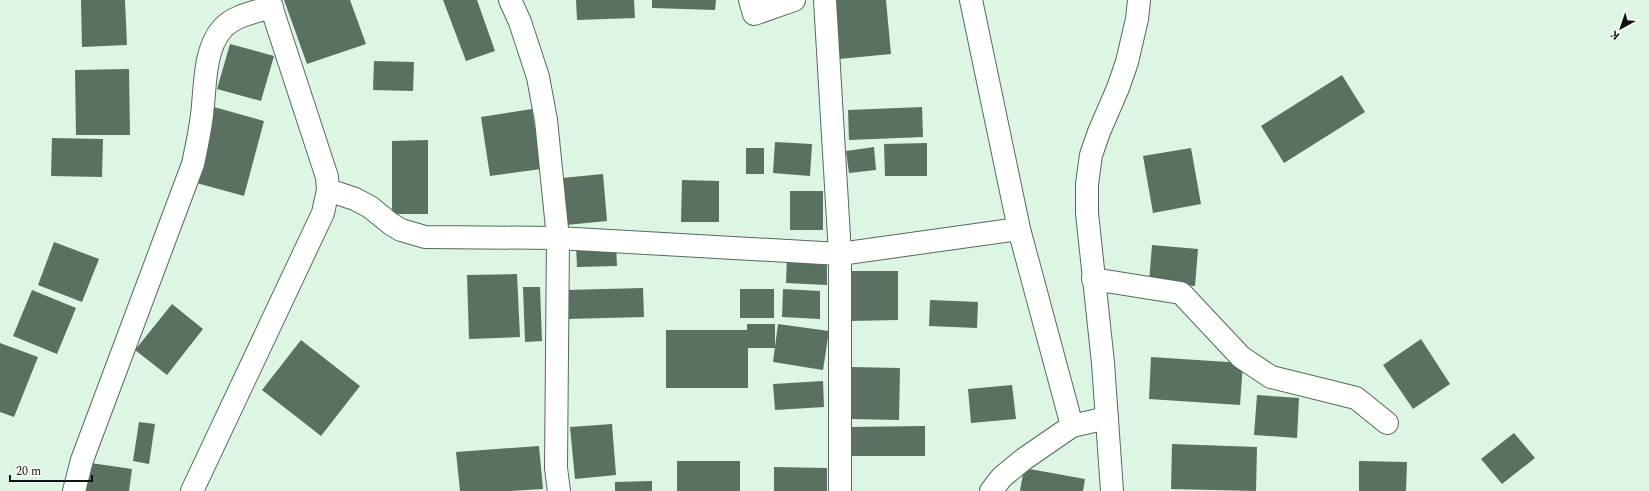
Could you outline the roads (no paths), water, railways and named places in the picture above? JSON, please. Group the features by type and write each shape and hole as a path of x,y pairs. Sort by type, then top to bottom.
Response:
{"street":[{"path":"510,0 520,22 538,77 546,120 558,238 556,468 559,491"},
{"path":"750,0 754,14 794,0"},
{"path":"825,0 840,254 840,491"},
{"path":"971,0 1019,229 1072,426"},
{"path":"1112,491 1107,418 1087,213 1087,184 1091,155 1098,132 1118,88 1127,62 1137,19 1139,0"},
{"path":"74,491 82,460 193,164 201,122 209,52 215,39 223,28 236,18 270,4 327,176 328,190 323,213 192,491"},
{"path":"328,190 355,199 370,207 401,230 425,237 558,238 840,254 1019,229"},
{"path":"1093,279 1180,293 1241,357 1271,377 1356,398 1386,423"},
{"path":"991,491 1002,477 1024,458 1072,426 1107,418"}]}
